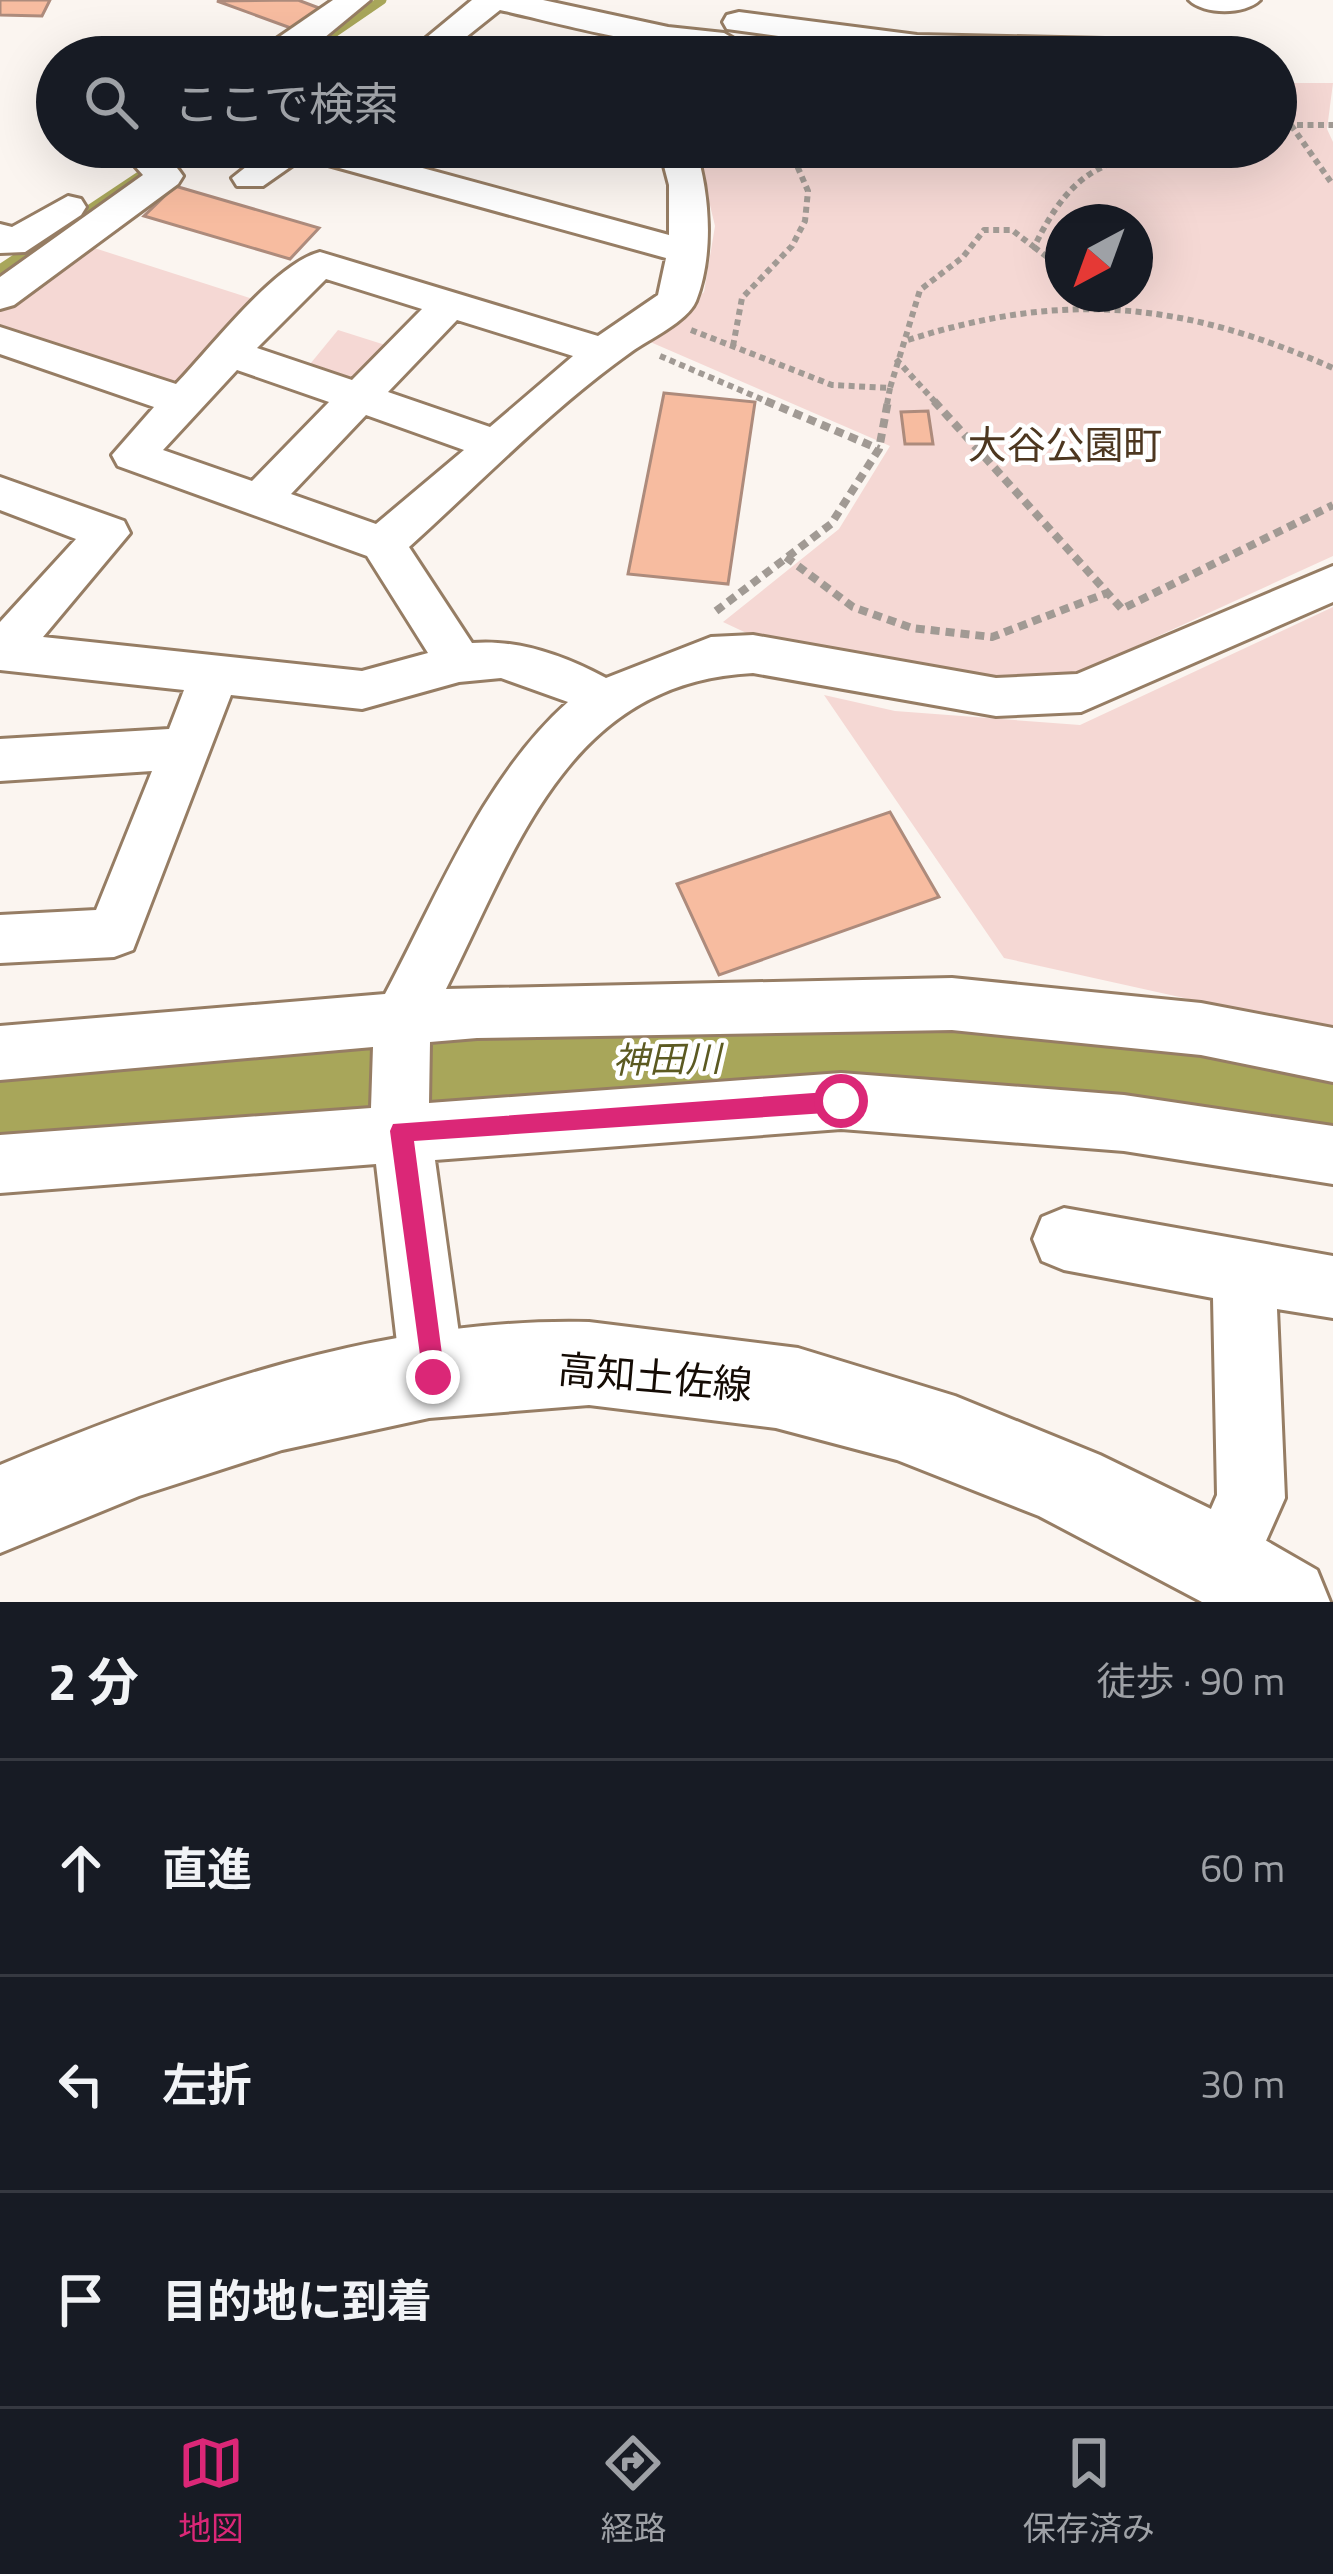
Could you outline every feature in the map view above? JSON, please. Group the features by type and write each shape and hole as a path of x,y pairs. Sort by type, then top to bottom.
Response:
{"main road":[{"name":"高知土佐線","path":"0,1510 163,1443 294,1404 433,1377 581,1363 835,1399 998,1453 1254,1582"}],"street":[{"path":"303,36 354,0"},
{"path":"447,36 496,0 663,36"},
{"path":"1204,0 1244,0"},
{"path":"677,36 730,30 805,36"},
{"path":"0,236 12,244 139,168"},
{"path":"0,296 165,176 160,168"},
{"path":"250,178 265,168"},
{"path":"381,168 687,252"},
{"path":"383,544 626,336 676,301 687,252 685,168"},
{"path":"459,663 383,544 133,455 284,295 320,264 452,302 626,336"},
{"path":"257,502 452,302"},
{"path":"0,340 184,402"},
{"path":"230,353 496,445"},
{"path":"0,493 108,533 1,651"},
{"path":"433,1377 401,1124 401,1024 516,800 548,751 604,698 714,634 753,654 996,697 1081,693 1333,583"},
{"path":"1,651 362,690 459,663 501,659 564,678 604,698"},
{"path":"0,939 114,933 214,676"},
{"path":"0,760 182,749"},
{"path":"0,1053 401,1024 477,1012 952,1004 1201,1030 1333,1055"},
{"path":"0,1164 401,1124 841,1101 1124,1124 1333,1155"},
{"path":"1064,1239 1333,1287"},
{"path":"1244,1273 1254,1582"}],"path":[{"path":"1297,124 1333,125"},
{"path":"1297,133 1333,184"},
{"path":"733,346 742,298 792,246 805,220 808,191 799,168"},
{"path":"1034,247 1052,206 1077,175 1092,168"},
{"path":"714,634 786,557 831,524 879,449 896,358 906,341 920,290 963,256 984,230 1005,227 1026,235 1045,255"},
{"path":"906,341 956,322 1045,305"},
{"path":"1153,311 1225,327 1300,351 1333,368"},
{"path":"626,336 733,346 832,385 890,388"},
{"path":"626,336 879,449"},
{"path":"896,358 1122,609 1333,505"},
{"path":"786,557 853,608 912,628 992,637 1107,593"}],"shaded area":[{"path":"1297,83 1333,83 1327,129 1333,142 1333,556 1073,675 993,678 755,637 723,622 839,529 890,446 648,341 704,292 715,226 701,168 1297,168"},
{"path":"85,245 262,302 173,388 0,330 0,308"},
{"path":"338,330 398,349 359,388 306,369"},
{"path":"1333,607 1333,1031 1004,958 824,695 895,711 1080,725"}],"building":[{"path":"0,0 50,0 42,16 0,15"},
{"path":"298,0 327,11 299,31 217,1"},
{"path":"175,186 319,228 290,259 144,216"},
{"path":"664,393 755,402 728,584 628,574"},
{"path":"928,411 933,444 905,444 901,412"},
{"path":"890,812 939,897 719,975 677,884"}],"waterway":[{"path":"329,36 382,0"},
{"path":"0,269 152,168"},
{"name":"神田川","path":"0,1103 623,1058 1011,1060 1333,1097"}],"district":[{"name":"大谷公園町","path":"1065,445"}],"route":[{"path":"433,1377 401,1131 841,1101"}]}
